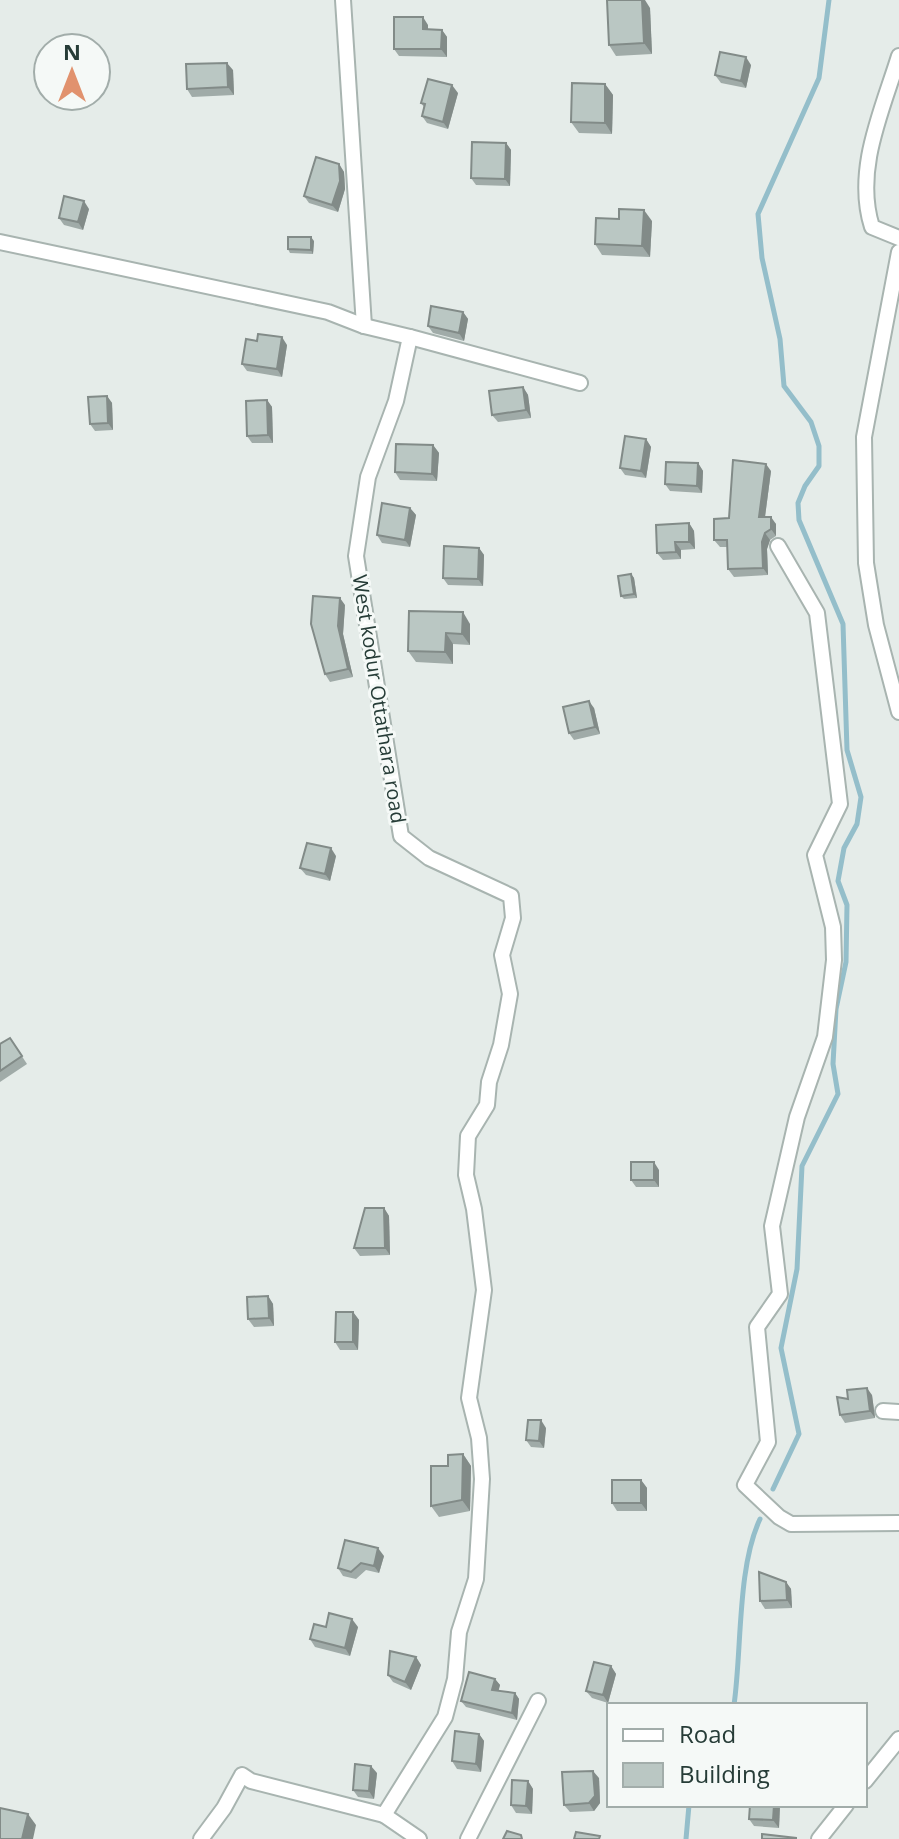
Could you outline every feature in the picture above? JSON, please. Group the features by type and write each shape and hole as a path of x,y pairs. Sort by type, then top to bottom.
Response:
{"street":[{"path":"343,0 364,326"},
{"path":"899,56 872,143 865,189 872,227 899,238"},
{"path":"0,242 328,312 364,326 580,383"},
{"path":"899,252 864,437 866,563 876,625 899,712"},
{"name":"West kodur Ottathara road","path":"384,1815 445,1717 455,1679 459,1632 476,1579 482,1479 479,1438 469,1398 484,1290 474,1209 466,1175 468,1136 487,1105 489,1082 501,1045 510,994 502,955 513,918 511,896 429,858 401,836 356,556 368,477 396,401 410,337"},
{"path":"778,546 817,613 840,804 815,855 833,927 834,960 825,1037 797,1117 772,1226 780,1294 757,1327 768,1442 745,1485 779,1517 791,1524 899,1523"},
{"path":"883,1411 899,1412"},
{"path":"468,1839 538,1701"},
{"path":"867,1779 899,1739"},
{"path":"201,1839 224,1808 242,1775 251,1781 384,1815 419,1839"},
{"path":"819,1839 844,1807"}],"building":[{"path":"607,0 642,0 644,43 609,45"},
{"path":"394,17 423,17 423,29 442,30 441,49 394,49"},
{"path":"720,52 746,57 741,81 715,75"},
{"path":"227,63 228,87 187,89 186,64"},
{"path":"428,79 452,85 443,122 422,116 425,104 421,103"},
{"path":"572,83 605,84 605,123 571,122"},
{"path":"472,142 506,143 505,179 471,178"},
{"path":"316,157 339,164 340,181 332,205 304,196"},
{"path":"64,196 84,201 78,222 59,218"},
{"path":"619,209 644,210 642,246 595,244 596,218 619,219"},
{"path":"288,237 311,237 311,250 288,249"},
{"path":"431,306 463,312 459,333 428,326"},
{"path":"258,334 282,337 277,369 242,364 246,339 257,341"},
{"path":"523,387 526,410 492,415 489,391"},
{"path":"107,396 108,423 90,424 88,397"},
{"path":"267,400 268,435 247,436 246,401"},
{"path":"625,436 646,439 641,471 620,468"},
{"path":"396,444 433,445 432,474 395,472"},
{"path":"733,460 766,464 759,517 771,517 771,529 765,533 762,542 763,568 728,569 727,540 714,540 714,519 729,518"},
{"path":"666,462 698,463 697,486 665,484"},
{"path":"382,503 410,508 405,540 377,535"},
{"path":"689,523 689,542 675,542 676,552 657,553 656,525"},
{"path":"444,546 479,548 478,579 443,578"},
{"path":"631,574 634,594 621,596 618,576"},
{"path":"313,596 340,598 338,626 348,669 325,674 311,624"},
{"path":"409,611 463,612 462,634 446,633 445,652 408,651"},
{"path":"589,701 595,727 569,733 563,707"},
{"path":"307,843 331,848 325,874 300,868"},
{"path":"10,1038 22,1056 0,1071 0,1044"},
{"path":"631,1162 654,1162 654,1180 631,1180"},
{"path":"365,1208 384,1208 385,1248 354,1248"},
{"path":"268,1296 269,1318 248,1319 247,1297"},
{"path":"336,1312 353,1312 353,1342 335,1342"},
{"path":"867,1388 870,1411 840,1415 837,1397 848,1399 847,1390"},
{"path":"528,1420 541,1420 539,1441 526,1440"},
{"path":"463,1454 462,1500 431,1506 431,1466 448,1466 448,1455"},
{"path":"612,1480 641,1480 641,1503 612,1503"},
{"path":"345,1540 378,1548 374,1566 361,1563 351,1572 338,1568"},
{"path":"759,1572 786,1582 787,1600 760,1601"},
{"path":"329,1613 352,1619 345,1648 310,1639 314,1624 326,1627"},
{"path":"390,1651 416,1657 405,1682 388,1675"},
{"path":"594,1662 611,1666 603,1695 586,1691"},
{"path":"469,1672 495,1679 492,1690 515,1693 512,1713 461,1701"},
{"path":"455,1731 479,1734 476,1764 452,1761"},
{"path":"355,1764 371,1766 369,1791 353,1790"},
{"path":"593,1771 595,1796 589,1803 564,1805 562,1772"},
{"path":"512,1780 528,1781 526,1806 511,1805"},
{"path":"750,1807 774,1807 773,1820 749,1819"},
{"path":"0,1808 28,1814 22,1839 0,1839"},
{"path":"507,1831 521,1835 522,1839 503,1839"},
{"path":"576,1832 600,1836 599,1839 574,1839"},
{"path":"762,1834 796,1838 796,1839 762,1839"}],"waterway":[{"path":"773,1489 799,1434 781,1348 797,1269 802,1166 838,1094 833,1064 836,1009 846,962 847,905 838,881 844,848 857,824 861,797 847,750 843,624 799,520 798,503 819,466 819,446 811,422 784,386 780,339 762,258 758,214 819,78 829,0"},
{"path":"734,1703 747,1561 760,1519"},
{"path":"686,1839 689,1807"}]}
